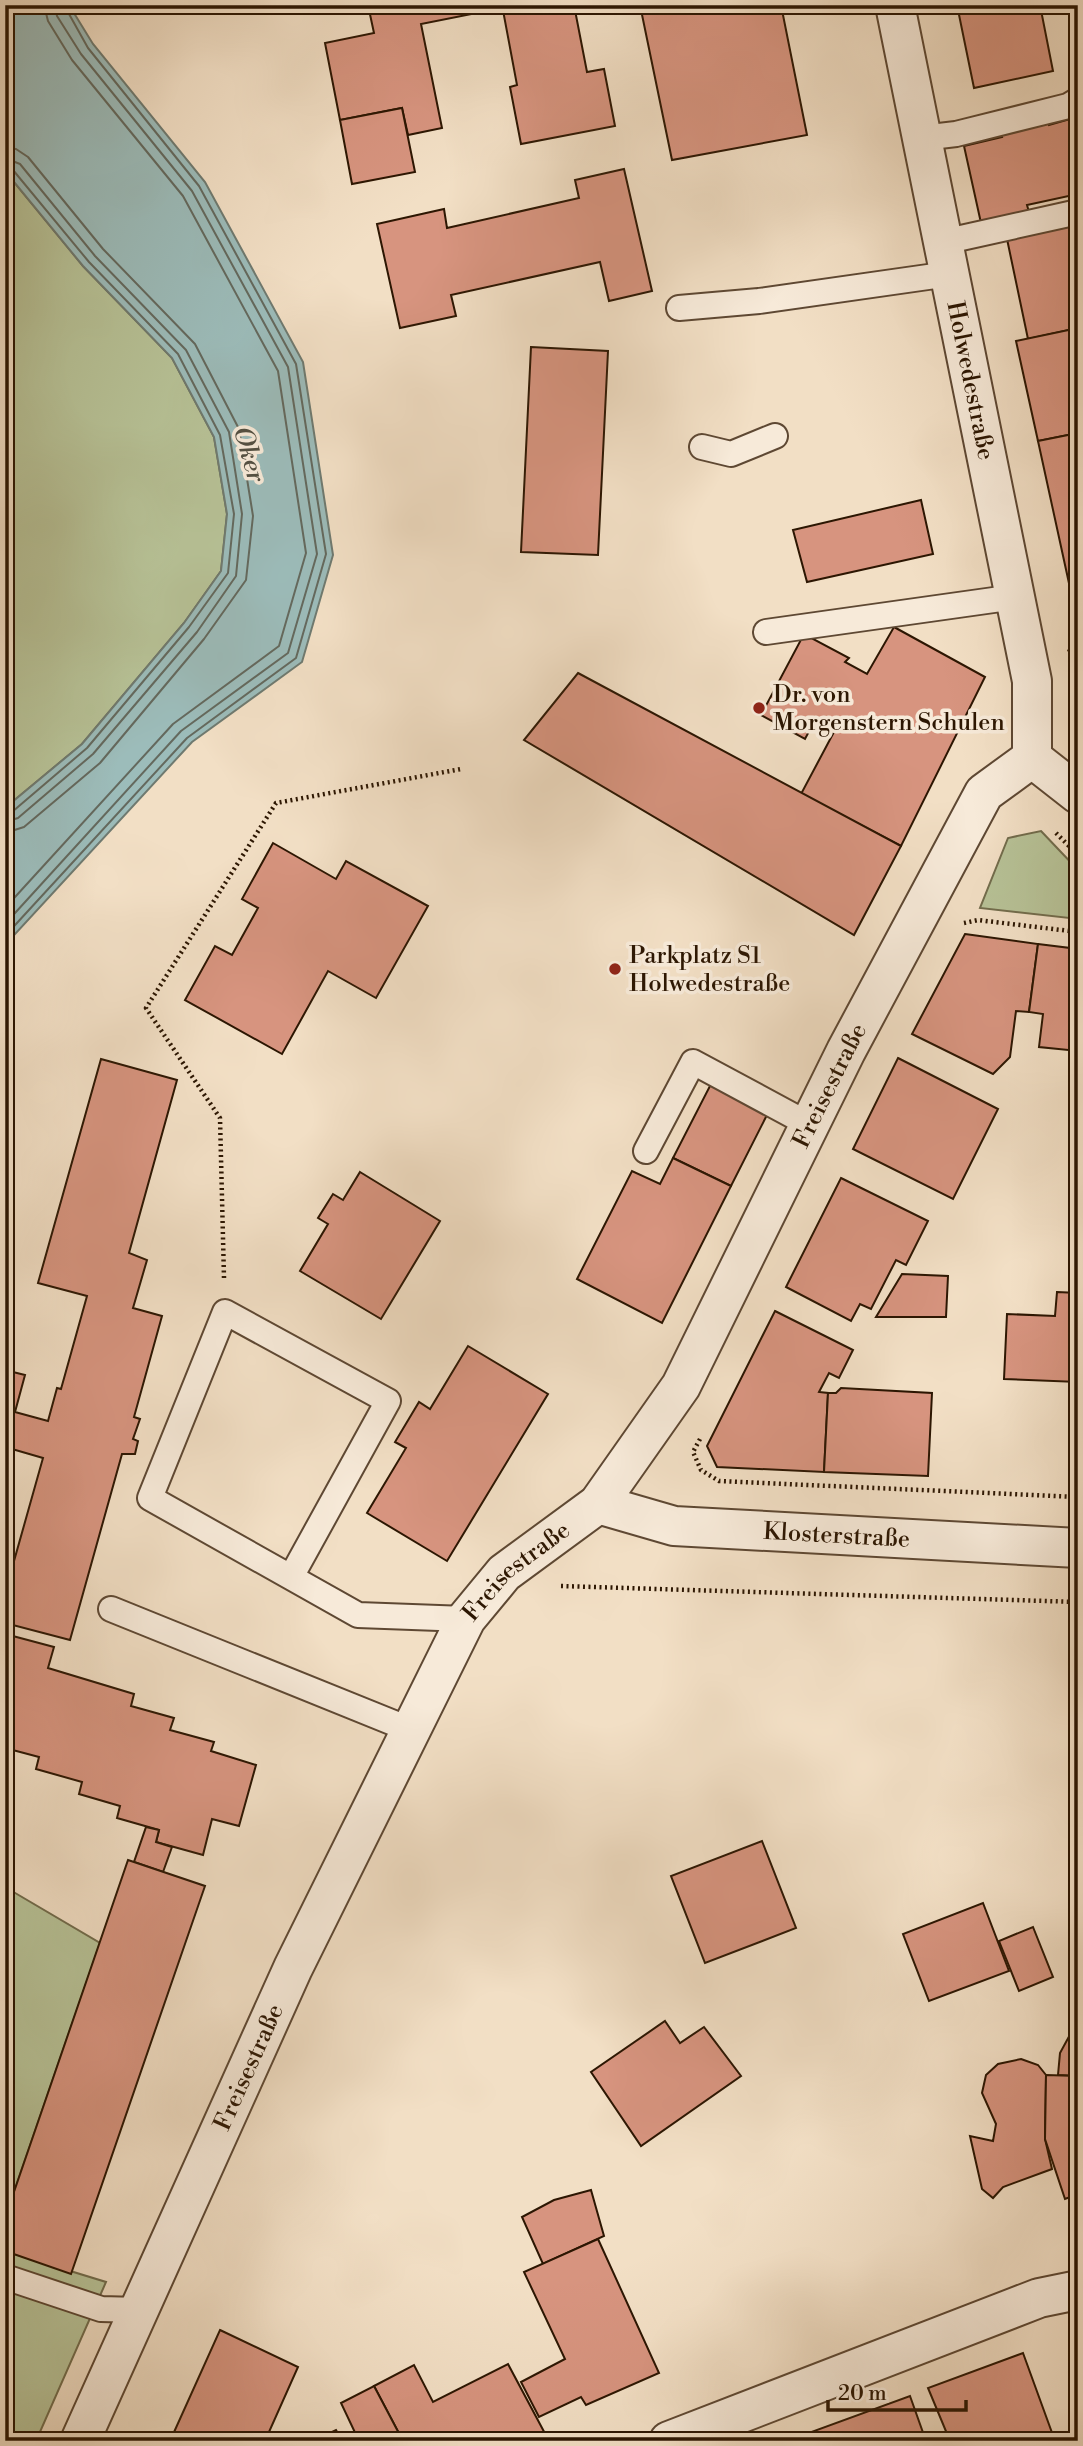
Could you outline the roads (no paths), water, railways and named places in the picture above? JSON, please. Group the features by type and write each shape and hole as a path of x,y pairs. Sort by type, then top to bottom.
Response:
{"street":[{"name":"Holwedestraße","path":"895,5 1032,681 1032,758"},
{"path":"1032,758 1078,794"},
{"name":"Freisestraße","path":"80,2441 293,1968 466,1619 504,1573 598,1504 681,1385 810,1125 984,793 1032,758"},
{"name":"Klosterstraße","path":"598,1504 674,1526 1078,1548"},
{"path":"669,2441 1039,2298 1078,2290"}],"lane":[{"path":"922,138 956,134 1068,106 1078,100"},
{"path":"679,308 759,301 946,258 1078,212"},
{"path":"702,447 731,454 775,436"},
{"path":"766,632 1016,597"},
{"path":"646,1151 693,1062 810,1125"},
{"path":"291,1577 388,1401 225,1312 150,1498 358,1615 466,1619"},
{"path":"111,1609 411,1730"},
{"path":"5,2277 101,2309 139,2310"}],"water":[{"name":"Oker","path":"5,5 69,5 93,44 205,182 303,362 333,555 302,662 192,742 5,945 5,808 82,744 184,623 221,571 227,514 214,437 172,358 83,266 5,171"}],"place":[{"name":"Dr. von Morgenstern Schulen","path":"759,708"},
{"name":"Parkplatz S1 Holwedestraße","path":"615,969"}]}
